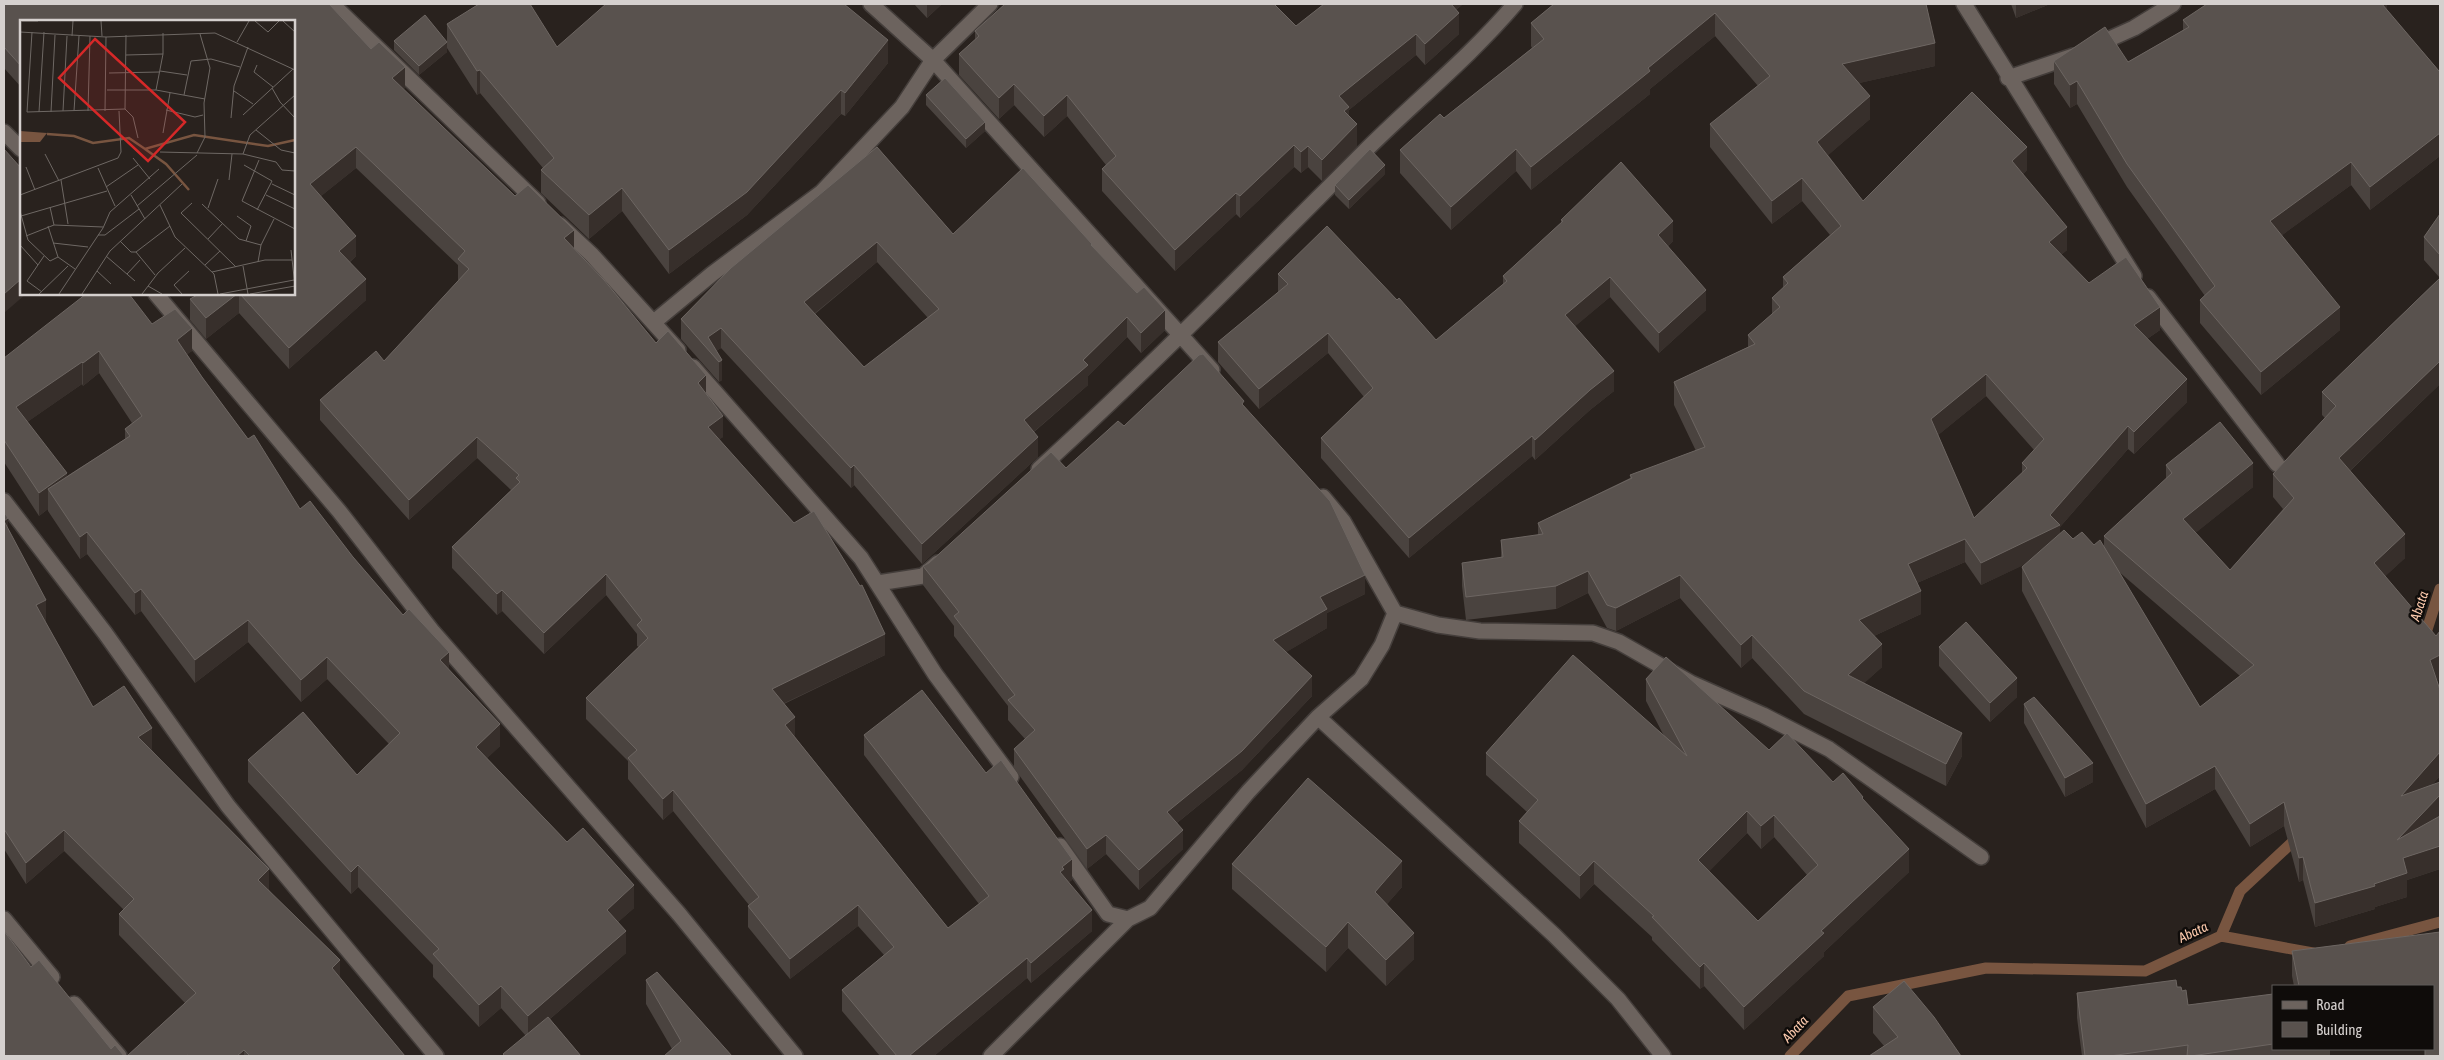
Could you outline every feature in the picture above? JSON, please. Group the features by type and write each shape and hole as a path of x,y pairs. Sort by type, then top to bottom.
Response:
{"street":[{"path":"332,4 592,256 654,322 861,558 935,674 1022,793"},
{"path":"871,4 933,60 1182,335 1220,380"},
{"path":"654,322 712,274 822,192 902,107 933,60 990,4"},
{"path":"1025,483 1128,388 1385,131 1486,38 1515,4"},
{"path":"1964,4 2008,78 2143,290 2277,464"},
{"path":"2008,78 2071,56 2134,28 2174,4"},
{"path":"4,132 20,148"},
{"path":"157,295 340,511 433,632 679,914 795,1056"},
{"path":"1311,484 1344,521 1395,614 1438,625 1480,631 1593,633 1620,642 1691,683 1763,715 1829,749 1981,857"},
{"path":"4,501 105,633 228,806 436,1056"},
{"path":"878,583 923,576 952,550"},
{"path":"991,1056 1128,919 1150,908 1248,792 1318,717 1361,679 1382,645 1395,614"},
{"path":"1318,717 1566,948 1618,999 1663,1056"},
{"path":"1050,833 1108,914 1128,919"},
{"path":"4,919 119,1056"}],"building":[{"path":"4,4 329,4 371,49 379,42 405,67 392,78 515,196 528,185 574,230 564,238 604,280 656,343 668,331 706,375 698,383 723,416 708,427 794,523 814,511 860,586 862,585 885,634 772,689 795,717 785,725 948,928 989,896 864,735 922,690 986,773 1001,760 1072,859 1062,867 1064,869 1060,872 1092,910 1031,963 1027,958 909,1056 897,1056 842,990 894,947 858,905 790,959 748,906 759,897 673,790 663,799 628,758 637,750 586,698 648,638 637,625 642,620 606,574 544,633 502,590 497,594 452,547 520,482 516,478 519,475 477,437 409,500 320,400 376,351 384,361 469,269 458,259 465,251 356,147 310,184 356,236 339,251 366,279 289,348 241,295 295,295 295,20 20,20 20,65 4,47"},
{"path":"479,4 530,4 557,47 606,4 844,4 888,40 845,93 841,90 747,192 669,250 622,188 589,215 541,170 554,158 480,70 477,71 447,24"},
{"path":"1005,4 1274,4 1296,26 1324,4 1451,4 1459,13 1425,44 1416,34 1339,96 1349,107 1344,111 1357,124 1322,160 1308,146 1301,152 1294,145 1240,196 1236,193 1175,250 1102,169 1116,156 1067,95 1044,116 1014,84 999,98 959,54 979,36 975,31"},
{"path":"1554,4 1926,4 1935,43 1842,64 1870,96 1817,142 1863,201 1972,92 2027,147 2012,161 2067,227 2049,242 2089,283 2126,257 2160,307 2134,325 2187,379 2134,432 2128,426 2050,515 2060,525 1981,563 1965,539 1908,564 1921,591 1859,620 1882,644 1848,675 1962,733 1946,764 1804,691 1752,635 1741,645 1680,575 1616,608 1607,605 1588,571 1556,586 1466,597 1462,563 1503,557 1501,540 1543,534 1538,523 1632,478 1630,475 1705,447 1674,382 1755,344 1748,335 1780,307 1772,298 1788,283 1783,277 1841,226 1802,178 1772,201 1710,124 1770,76 1715,13 1648,68 1650,71 1531,167 1516,149 1451,207 1400,150 1440,114 1444,118 1544,39 1531,23","holes":["1986,374 2044,439 2022,463 2027,468 1974,518 1931,419"]},
{"path":"2207,4 2382,4 2440,70 2440,133 2370,187 2351,162 2270,221 2340,307 2261,372 2200,300 2215,286 2127,164 2077,81 2070,85 2054,61 2105,27 2128,62 2189,27 2183,20"},
{"path":"425,15 447,42 419,66 394,41"},
{"path":"945,78 985,122 966,139 926,95"},
{"path":"877,147 953,234 1023,168 1091,245 1137,293 1144,287 1165,310 1141,333 1127,317 1083,360 1088,365 1024,420 1038,437 922,544 854,465 851,468 721,328 708,337 722,360 719,362 681,319 731,268","holes":["877,242 939,309 864,367 804,302"]},
{"path":"4,149 20,167 20,280 4,294"},
{"path":"1370,149 1385,165 1349,200 1335,185"},
{"path":"1621,162 1673,221 1658,235 1706,290 1659,333 1610,277 1565,315 1614,371 1535,440 1532,436 1409,538 1321,438 1373,388 1328,333 1259,389 1218,342 1288,284 1278,274 1327,226 1397,300 1399,298 1436,340 1507,281 1503,276 1563,221 1561,220"},
{"path":"2440,214 2440,255 2424,237"},
{"path":"2440,278 2440,361 2339,458 2405,534 2374,563 2436,636 2440,631 2440,655 2430,660 2440,690 2440,752 2401,796 2440,782 2440,795 2397,840 2440,816 2440,846 2403,858 2407,873 2374,884 2375,886 2315,903 2303,857 2299,858 2284,802 2250,824 2215,766 2146,804 2022,567 2064,530 2073,539 2082,532 2094,545 2100,540 2200,707 2254,665 2104,536 2172,473 2166,465 2220,422 2253,463 2183,519 2230,570 2294,498 2273,474 2336,406 2322,392"},
{"path":"85,295 130,295 152,324 175,309 192,328 177,340 248,439 254,435 300,509 310,501 353,557 403,615 409,609 449,652 440,660 500,724 476,747 567,842 583,828 634,885 607,910 626,931 528,1016 501,986 479,1005 433,954 439,949 358,865 351,872 248,760 303,712 357,775 400,733 327,657 301,680 248,620 195,660 141,589 135,593 87,532 80,537 48,489 130,436 125,429 142,416 99,351 16,407 67,473 39,493 4,440 4,358"},
{"path":"197,295 236,295 206,318 190,299"},
{"path":"1203,354 1244,401 1242,404 1330,501 1365,575 1320,597 1327,609 1273,640 1312,676 1242,751 1167,812 1183,830 1139,870 1106,835 1087,849 1014,749 1035,730 1008,700 1015,695 954,616 959,612 923,566 929,563 1051,452 1066,468 1118,421 1124,426 1199,355"},
{"path":"4,512 8,518 4,521"},
{"path":"4,521 46,600 36,605 93,707 124,686 152,728 138,737 269,869 258,880 340,960 332,968 405,1056 250,1056 244,1050 237,1056 127,1056 196,993 119,914 134,899 64,830 26,863 4,829"},
{"path":"1966,622 2017,678 1990,703 1939,647"},
{"path":"1573,655 1687,756 1646,679 1666,657 1769,750 1787,733 1833,782 1843,773 1862,798 1909,849 1821,931 1824,933 1744,1007 1704,963 1700,967 1652,917 1654,916 1594,861 1580,876 1519,821 1538,800 1486,753","holes":["1747,811 1761,826 1774,815 1818,865 1758,921 1698,860"]},
{"path":"2034,697 2093,763 2065,778 2024,704"},
{"path":"1308,778 1402,861 1375,892 1414,933 1386,960 1348,922 1326,947 1232,864"},
{"path":"4,931 31,967 39,960 111,1049 115,1045 124,1056 4,1056"},
{"path":"2440,932 2440,1056 2425,1056 2425,1050 2434,1050 2434,985 2299,985 2292,951"},
{"path":"657,972 732,1056 664,1056 681,1041 646,980"},
{"path":"2176,980 2177,987 2181,987 2182,991 2186,990 2188,1005 2272,994 2272,1044 2191,1056 2187,1056 2188,1045 2110,1056 2085,1056 2077,993"},
{"path":"1904,981 1934,1017 1961,1056 1869,1056 1898,1037 1873,1007"},
{"path":"548,1017 581,1056 505,1056 503,1054"}],"waterway":[{"name":"Abata","path":"2424,639 2440,589"},
{"name":"Abata","path":"1790,1056 1848,996 1986,968 2145,971 2221,936 2240,891 2299,836"},
{"path":"2350,946 2440,922"},
{"path":"2221,936 2313,953"}]}
